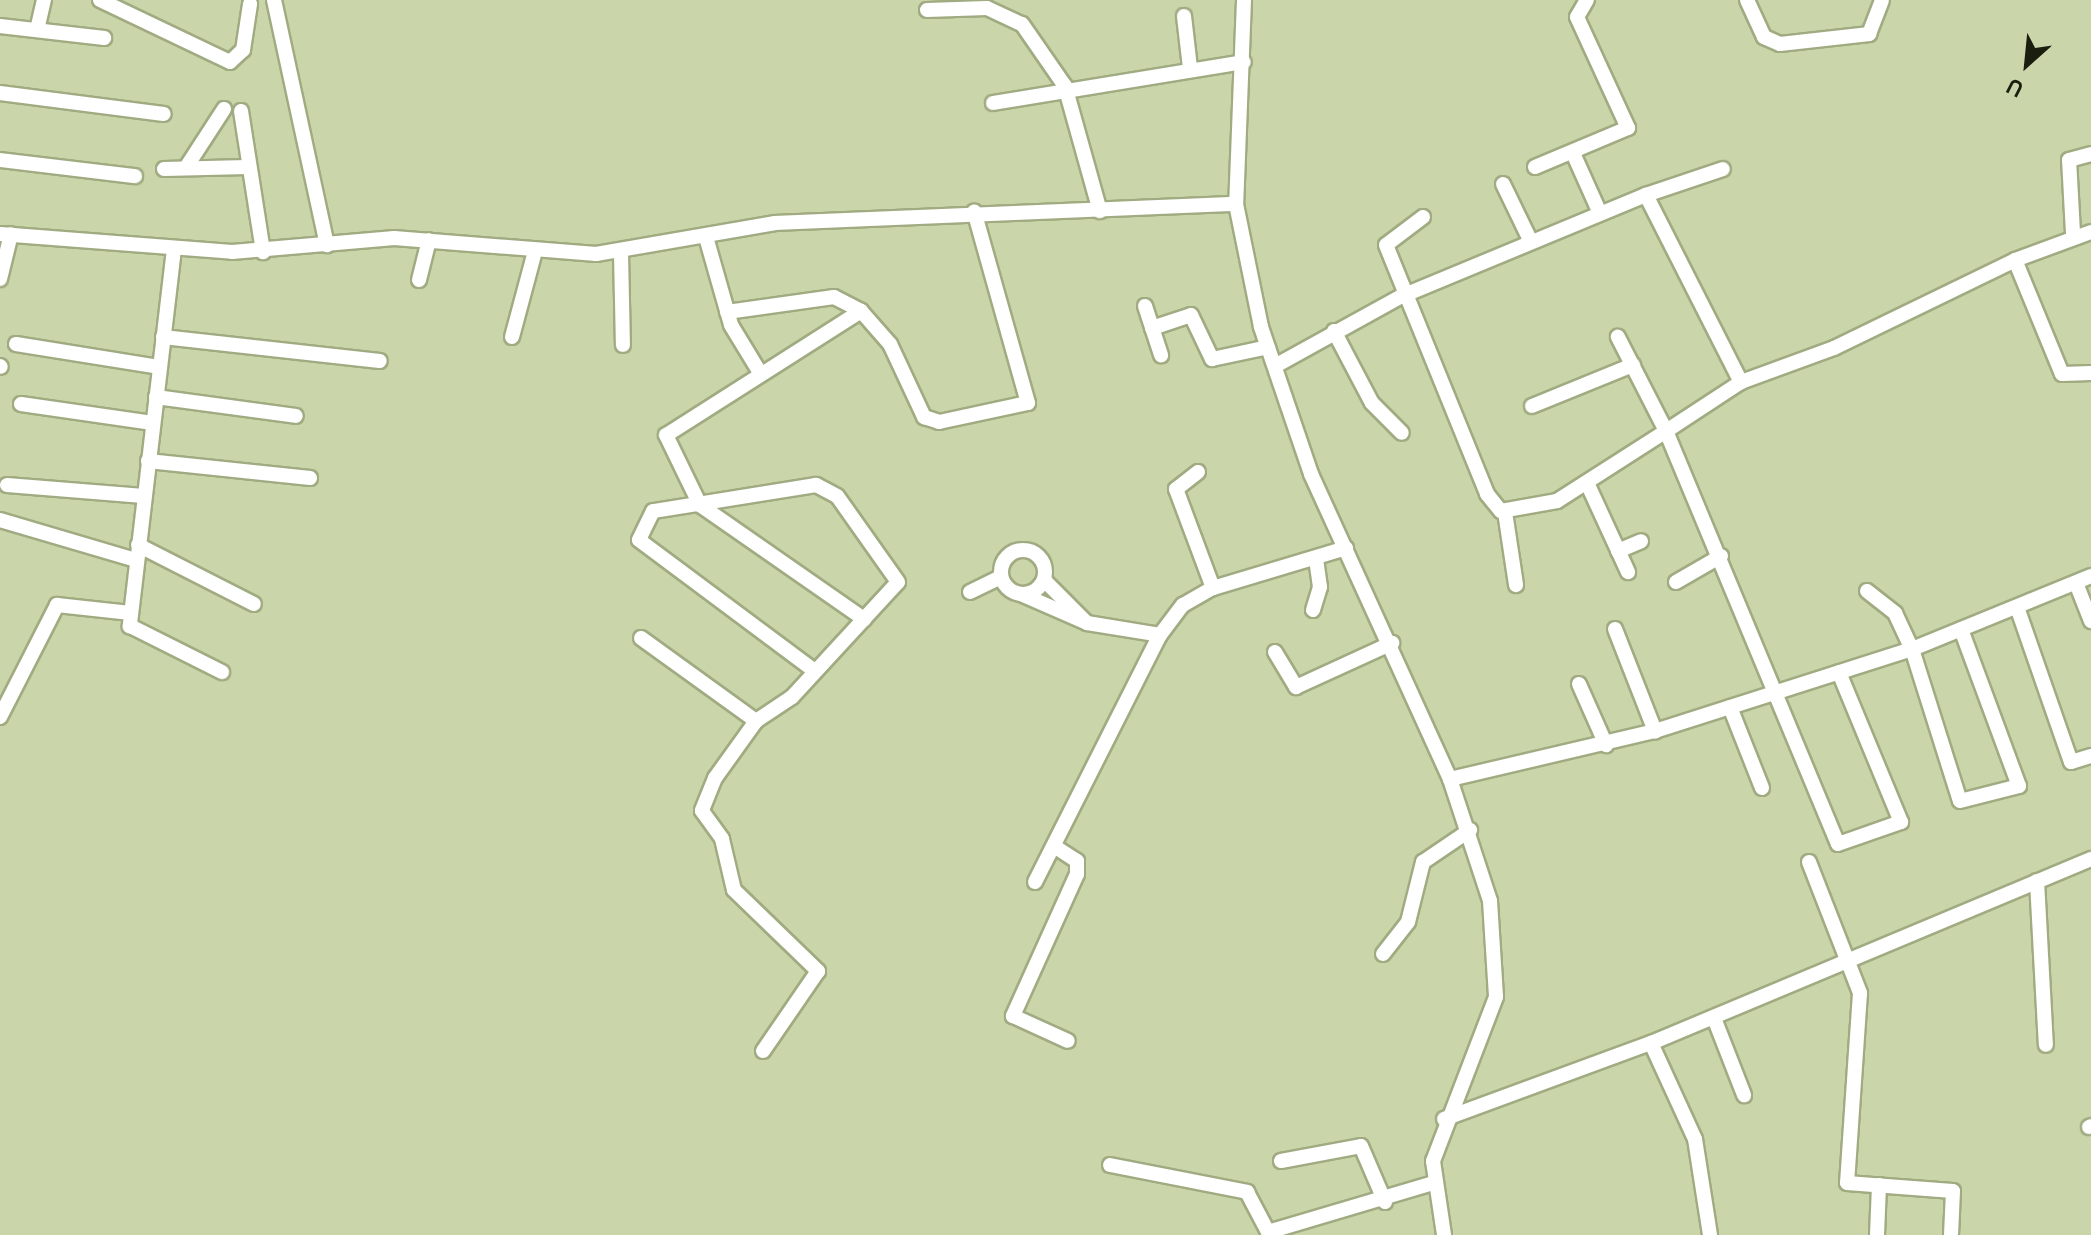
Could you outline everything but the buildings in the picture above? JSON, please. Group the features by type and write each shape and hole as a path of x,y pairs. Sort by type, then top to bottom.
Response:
{"street":[{"path":"37,30 44,0"},
{"path":"100,0 230,62 243,50 249,1"},
{"path":"274,0 327,245"},
{"path":"1244,0 1244,62 1236,204 1268,347 1311,474 1392,643 1450,779 1470,830 1490,901 1498,980 1444,1119 1433,1183 1444,1235"},
{"path":"1535,167 1573,153 1629,125 1577,17 1587,0"},
{"path":"1747,0 1764,37 1780,44 1869,34 1882,0"},
{"path":"927,10 1005,14 1033,37 1065,86 1100,211"},
{"path":"1184,16 1190,68"},
{"path":"0,26 104,38"},
{"path":"993,103 1065,86 1244,62"},
{"path":"0,93 164,114"},
{"path":"187,166 224,109"},
{"path":"241,111 263,252"},
{"path":"1573,153 1599,211"},
{"path":"2073,233 2068,164 2091,154"},
{"path":"0,160 135,176"},
{"path":"164,169 187,166 248,167"},
{"path":"1275,366 1402,296 1599,211 1723,169"},
{"path":"1503,184 1531,242"},
{"path":"1646,195 1741,382"},
{"path":"0,279 6,234 174,249 263,252 429,240 535,251 621,253 775,223 974,211 1100,211 1236,204"},
{"path":"727,312 834,297 861,311 890,344 924,417 939,422 1028,403 974,211"},
{"path":"1423,217 1386,242 1402,296 1487,494 1505,512 1516,585"},
{"path":"1505,512 1588,485 1741,382 1834,348 2073,233 2091,232"},
{"path":"706,237 727,312 759,371"},
{"path":"419,280 429,240"},
{"path":"174,249 131,613 134,634 222,672"},
{"path":"512,337 535,251"},
{"path":"621,253 623,345"},
{"path":"2015,260 2062,374 2091,373"},
{"path":"1145,306 1161,355"},
{"path":"861,311 759,371 668,430 670,449 700,505 864,619"},
{"path":"1152,328 1191,315 1212,359 1268,347"},
{"path":"1334,331 1372,403 1402,433"},
{"path":"163,337 380,361"},
{"path":"1618,337 1666,431 1780,691 1838,844 1901,822 1839,672"},
{"path":"16,344 160,367"},
{"path":"1532,406 1633,365"},
{"path":"156,397 296,416"},
{"path":"21,404 153,423"},
{"path":"148,461 310,478"},
{"path":"1198,472 1176,489 1213,588"},
{"path":"7,485 144,496"},
{"path":"763,1051 818,971 734,890 722,839 702,811 715,778 756,721 815,671 898,577 831,491 808,485 648,514 642,548 815,671"},
{"path":"1588,485 1628,572"},
{"path":"0,520 137,552 254,604"},
{"path":"1618,551 1641,541"},
{"path":"1035,882 1057,848 1160,635 1183,605 1213,588 1346,548"},
{"path":"1001,577 1002,563 1025,549 1038,555 1044,580 1087,623"},
{"path":"1676,582 1721,556"},
{"path":"1313,610 1320,587 1316,559"},
{"path":"1450,779 1606,745 1655,731 1912,649 2091,576"},
{"path":"1001,577 1021,594 1087,623 1160,635"},
{"path":"970,592 1001,577"},
{"path":"1021,594 1044,580"},
{"path":"2076,583 2091,621"},
{"path":"1867,591 1895,613 1912,649 1960,801 2019,786 1961,629"},
{"path":"0,717 57,605 131,613"},
{"path":"2017,607 2071,762 2091,756"},
{"path":"1615,629 1655,731"},
{"path":"641,638 756,721"},
{"path":"1275,652 1296,687 1392,643"},
{"path":"1579,684 1606,745"},
{"path":"1730,707 1762,788"},
{"path":"1383,954 1408,922 1423,862 1470,830"},
{"path":"1057,848 1077,861 1077,874 1013,1016 1068,1041"},
{"path":"1444,1119 1714,1018 2091,859"},
{"path":"1809,862 1849,960 1862,1025 1847,1183 1953,1191 1951,1235"},
{"path":"2037,881 2046,1045"},
{"path":"1714,1018 1744,1095"},
{"path":"1651,1043 1695,1139 1710,1235"},
{"path":"1281,1161 1361,1146 1385,1202"},
{"path":"1110,1165 1247,1192 1268,1232 1385,1202 1433,1183"},
{"path":"1877,1235 1879,1185"}]}
